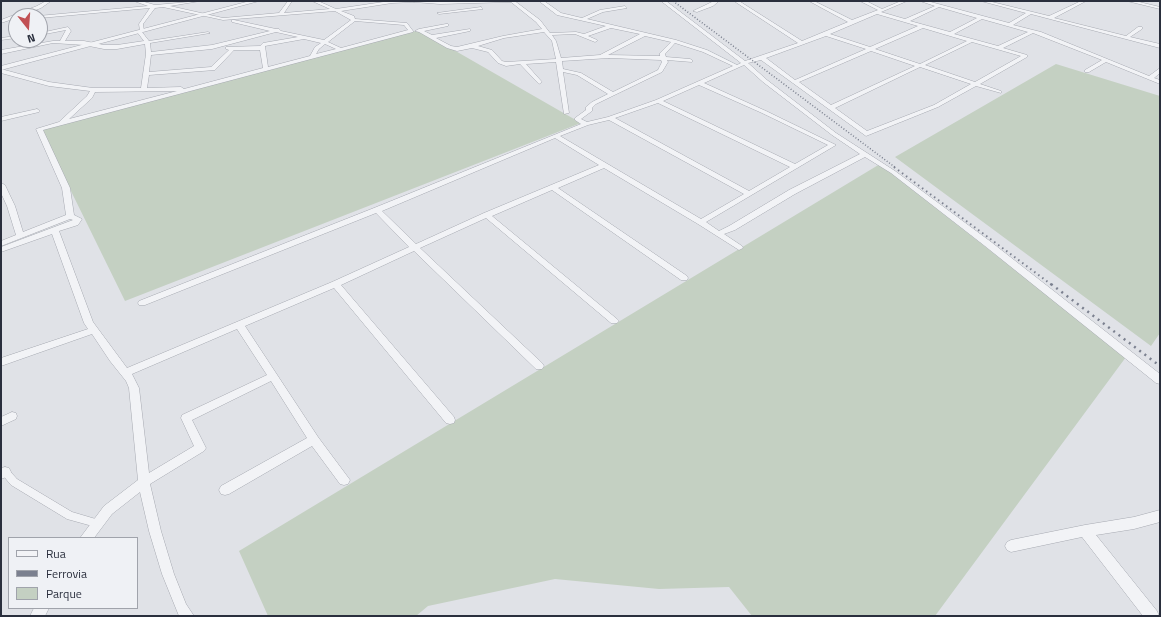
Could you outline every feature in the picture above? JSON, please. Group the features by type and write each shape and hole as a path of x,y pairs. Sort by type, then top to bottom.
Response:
{"street":[{"path":"1,23 39,7 49,1"},
{"path":"136,1 153,6"},
{"path":"144,90 149,54 147,42 140,31 142,22 156,1"},
{"path":"48,17 163,6 198,1"},
{"path":"1,70 91,44 256,1"},
{"path":"281,14 290,1"},
{"path":"314,1 336,10 354,20 404,24 407,25 411,31"},
{"path":"223,18 336,10 392,2 414,1 434,3 493,3 517,1"},
{"path":"512,1 538,21 554,41 559,61 566,113"},
{"path":"541,1 558,14 674,41 705,51 738,67"},
{"path":"663,1 746,64 834,134 892,172 988,244 1160,380"},
{"path":"695,11 717,1"},
{"path":"736,1 801,43"},
{"path":"811,1 852,22"},
{"path":"762,58 862,133 867,134 936,106 1025,56 906,21 878,11 862,1"},
{"path":"142,303 377,210 555,136 586,124 610,118 658,101 746,64 752,60 762,58 826,34 905,1"},
{"path":"922,1 1033,31 1160,82"},
{"path":"983,1 1160,46"},
{"path":"1050,18 1084,1"},
{"path":"1129,1 1160,8"},
{"path":"434,3 442,18"},
{"path":"439,13 484,8 493,3"},
{"path":"1006,7 1012,4"},
{"path":"163,6 279,30 304,38 324,42 342,50"},
{"path":"906,21 938,6"},
{"path":"583,19 602,11 625,7"},
{"path":"1009,25 1030,13"},
{"path":"950,34 982,17"},
{"path":"312,57 315,50 324,42 354,20"},
{"path":"72,220 66,188 38,129 411,31 446,25"},
{"path":"584,36 612,26"},
{"path":"795,82 923,26"},
{"path":"48,32 68,28 69,31 62,42"},
{"path":"1126,37 1140,28"},
{"path":"149,54 212,47 279,30"},
{"path":"419,30 452,48 472,46 503,37 547,32 576,33 595,41"},
{"path":"431,37 468,30"},
{"path":"999,48 1033,31"},
{"path":"1,52 43,43 62,42 91,44 104,47 118,47 208,33"},
{"path":"597,57 644,34"},
{"path":"826,34 999,92"},
{"path":"262,35 262,47 266,70"},
{"path":"212,47 262,47 304,38"},
{"path":"830,108 921,66 972,40"},
{"path":"586,124 577,119 590,110 588,108 594,103 660,71 665,62 662,58 662,54 664,50 674,41"},
{"path":"472,46 490,51 503,64 597,57 690,60"},
{"path":"146,74 213,69 234,48"},
{"path":"1086,71 1106,60"},
{"path":"522,63 539,82"},
{"path":"213,69 221,82"},
{"path":"1,70 49,84 93,90 188,90"},
{"path":"560,70 579,74 613,94"},
{"path":"1150,78 1160,70"},
{"path":"699,83 769,114 833,146 701,222"},
{"path":"61,123 90,97 93,90"},
{"path":"658,101 796,167"},
{"path":"1,119 37,111"},
{"path":"610,118 750,194"},
{"path":"555,136 603,166 701,222 739,248"},
{"path":"718,234 732,228 792,192 865,154"},
{"path":"125,373 334,284 487,215 603,166"},
{"path":"1,185 11,206 20,237"},
{"path":"552,187 684,278"},
{"path":"377,210 539,366"},
{"path":"487,215 614,321"},
{"path":"1,250 55,231 72,220"},
{"path":"1,244 72,220"},
{"path":"55,231 87,317 94,330 130,379 134,388 144,482 155,531 168,574 181,608 187,616"},
{"path":"334,284 450,420"},
{"path":"239,324 314,440 344,480"},
{"path":"1,362 20,354 94,330"},
{"path":"87,537 96,523 108,510 144,482 200,448 186,418 273,376"},
{"path":"1,422 12,416"},
{"path":"226,490 314,440"},
{"path":"3,473 14,482 70,516 96,523"},
{"path":"1011,546 1085,531 1134,524 1160,516"},
{"path":"1085,531 1152,616"}],"green space":[{"path":"419,30 581,123 125,301 41,130"},
{"path":"1056,64 1160,96 1160,333 1151,346 895,157"},
{"path":"880,164 1126,357 935,616 752,616 729,587 659,589 555,579 428,606 416,616 268,616 239,551"}],"railway":[{"path":"673,1 896,168"},
{"path":"894,167 1052,285"},
{"path":"1051,284 1160,366"}]}
